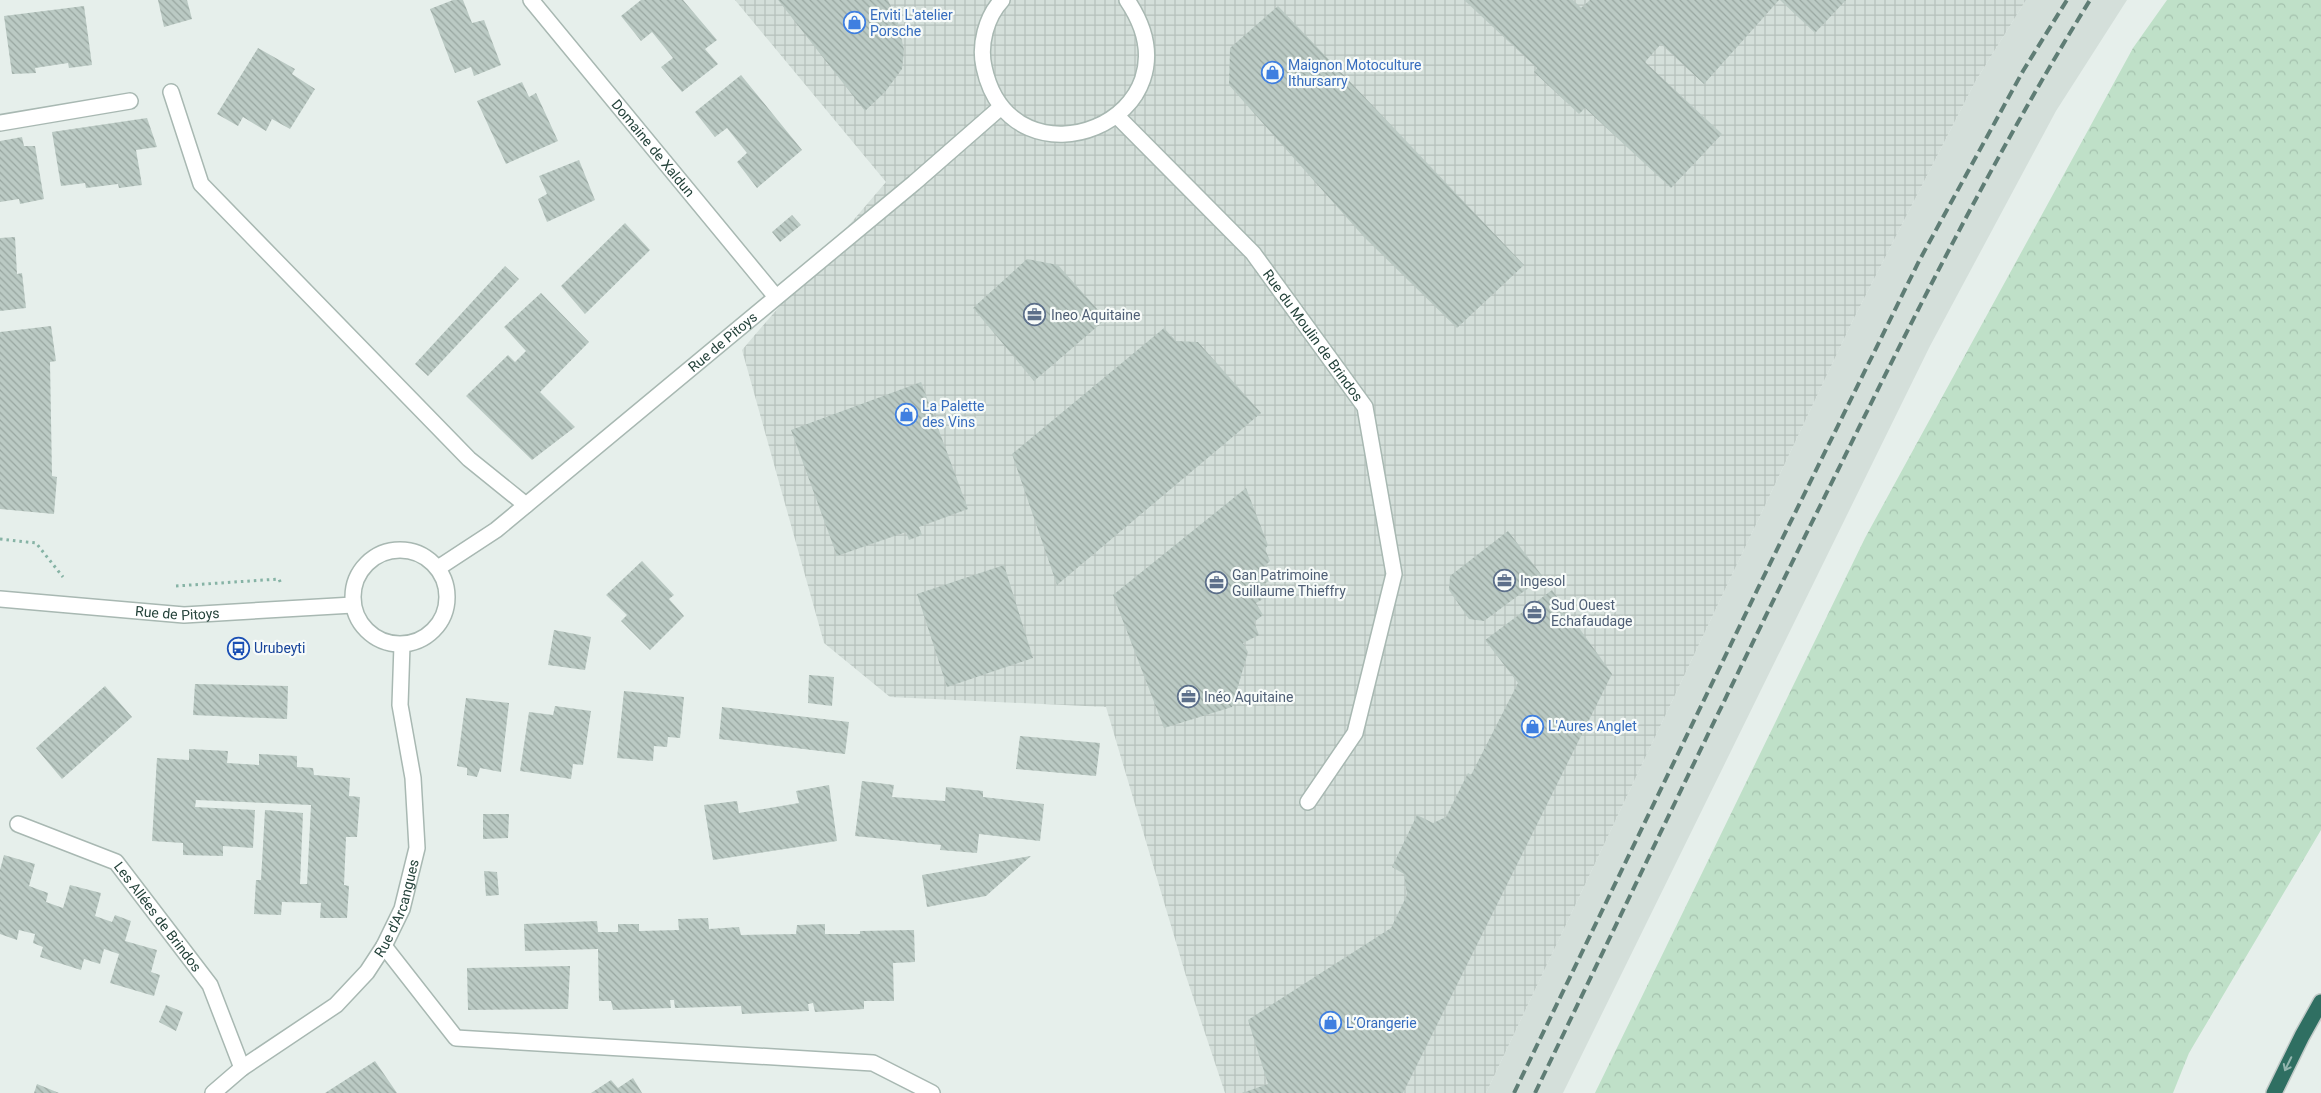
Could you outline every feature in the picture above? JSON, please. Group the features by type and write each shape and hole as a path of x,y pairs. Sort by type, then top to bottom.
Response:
{"highway":[{"path":"2274,1093 2321,1002"}],"street":[{"name":"Domaine de Xaldun","path":"531,0 776,298"},
{"path":"998,2 985,29 982,57 987,84 1002,107 1021,123 1045,133 1070,135 1095,129 1117,116 1135,96 1145,71 1146,44 1139,18 1127,0"},
{"path":"171,92 201,184 469,459 526,505"},
{"path":"0,123 130,101"},
{"name":"Rue de Pitoys","path":"438,568 496,530 914,183 1002,107"},
{"name":"Rue du Moulin de Brindos","path":"1117,116 1253,253 1365,406 1394,574 1355,733 1308,802"},
{"path":"396,550 412,551 426,558 438,568 445,581 446,610 439,624 429,635 416,642 402,645 388,643 365,630 357,618 353,605 353,589 358,574 368,562 381,553 396,550"},
{"name":"Rue de Pitoys","path":"0,599 184,614 353,605"},
{"name":"Rue d'Arcangues","path":"213,1093 242,1068 336,1005 367,972 384,946 402,909 417,848 413,778 400,706 402,645"},
{"name":"Les Allées de Brindos","path":"18,824 116,862 210,985 242,1068"},
{"path":"384,946 456,1038 873,1063 932,1093"}],"path":[{"path":"0,539 36,544 64,578"},
{"path":"175,586 279,579 288,607"}],"shaded area":[{"path":"735,0 2026,0 1975,82 1853,320 1486,1093 1225,1093 1186,976 1106,707 890,697 824,643 742,350 886,182"},
{"path":"2026,0 2127,0 2056,111 1930,346 1563,1093 1486,1093 1853,320 1975,82"}],"green space":[{"path":"2167,0 2321,0 2321,830 2189,1053 2173,1093 1595,1093 1865,538 2133,48"}],"building":[{"path":"158,0 187,0 192,19 164,27"},
{"path":"453,0 463,0 472,23 484,20 501,65 474,76 471,67 455,73 430,9"},
{"path":"641,0 683,0 717,40 705,49 718,64 682,92 661,67 673,58 652,32 641,41 621,16"},
{"path":"778,0 888,0 898,23 904,50 902,69 885,92 865,111"},
{"path":"1464,0 1573,0 1581,8 1590,0 1779,0 1704,84 1661,44 1645,62 1722,134 1671,188 1585,108 1579,114 1534,72 1537,68"},
{"path":"1780,0 1846,0 1815,33"},
{"path":"84,6 92,65 69,68 68,63 35,68 36,73 12,74 4,16"},
{"path":"1278,6 1524,265 1457,328 1364,237 1229,85 1230,48"},
{"path":"258,48 295,69 292,74 315,89 290,129 272,119 266,131 243,117 238,126 217,114"},
{"path":"741,75 802,150 757,188 737,162 747,153 727,128 715,137 695,112"},
{"path":"522,82 529,97 536,93 558,141 506,164 477,101"},
{"path":"147,118 157,147 136,150 142,185 119,188 118,184 86,188 85,183 61,186 52,132"},
{"path":"22,137 24,146 35,146 44,199 20,204 19,199 0,202 0,141"},
{"path":"579,160 595,200 547,222 538,199 547,194 539,176"},
{"path":"792,215 801,225 780,242 772,232"},
{"path":"625,223 650,250 585,314 561,286"},
{"path":"15,237 17,274 22,273 26,308 0,311 0,238"},
{"path":"1027,259 1058,265 1106,319 1034,381 973,308"},
{"path":"505,266 519,279 428,376 415,364"},
{"path":"541,293 589,342 540,392 575,427 532,460 466,396 508,355 515,362 526,351 504,327"},
{"path":"51,326 56,361 50,362 52,476 57,477 54,514 0,509 0,332"},
{"path":"1164,328 1176,341 1198,342 1261,413 1057,585 1012,454"},
{"path":"921,382 968,509 919,527 922,535 909,540 906,532 837,556 791,430"},
{"path":"1246,488 1268,545 1265,549 1270,561 1266,565 1273,578 1264,584 1270,595 1256,603 1263,615 1254,622 1259,635 1243,643 1248,652 1232,707 1164,728 1113,595"},
{"path":"1508,531 1543,577 1484,621 1469,619 1449,590 1450,576"},
{"path":"642,561 674,595 669,599 684,616 650,650 621,621 627,615 606,595"},
{"path":"1004,565 1033,658 947,687 917,594"},
{"path":"1552,590 1612,674 1403,1093 1242,1093 1268,1084 1248,1020 1391,928 1407,895 1404,874 1392,867 1417,815 1433,823 1446,817 1468,773 1471,775 1518,683 1485,640"},
{"path":"554,630 591,637 585,670 548,665"},
{"path":"809,675 834,677 832,706 808,703"},
{"path":"195,684 288,686 287,719 193,715"},
{"path":"105,686 132,717 62,779 36,748"},
{"path":"624,691 684,697 680,738 668,737 667,747 654,746 653,761 617,758"},
{"path":"466,698 509,703 501,772 480,768 477,777 467,775 467,768 457,766"},
{"path":"555,706 591,711 583,765 573,764 571,779 520,771 529,712 553,715"},
{"path":"722,707 849,722 845,754 719,739"},
{"path":"1020,736 1100,743 1096,776 1016,769"},
{"path":"189,749 228,751 227,763 259,765 259,754 297,756 297,767 313,768 314,775 350,778 349,796 360,797 357,837 346,837 344,885 349,886 347,918 320,918 321,903 282,902 281,915 254,914 256,880 261,880 265,810 303,813 300,884 307,884 311,805 196,800 195,807 255,810 253,848 223,846 223,856 183,855 183,843 152,841 157,758 189,760"},
{"path":"862,781 894,785 892,797 945,801 946,787 983,791 983,797 1044,804 1040,841 979,834 977,853 940,850 941,845 855,836"},
{"path":"829,785 837,841 713,860 704,805 737,801 739,813 799,803 796,791"},
{"path":"483,814 509,814 508,838 483,839"},
{"path":"4,855 35,864 29,886 48,893 46,902 63,908 70,885 101,893 95,916 112,922 115,915 131,921 125,941 157,950 151,972 160,975 154,996 110,983 119,954 104,949 100,964 84,959 81,970 40,957 43,947 33,943 35,934 19,930 17,940 0,934 0,870"},
{"path":"1031,856 986,896 927,907 922,875"},
{"path":"484,871 497,872 499,895 486,896"},
{"path":"708,918 709,929 739,927 741,935 796,934 797,925 825,924 825,934 860,934 860,931 914,930 915,962 893,963 894,1001 864,1001 864,1009 815,1012 813,1003 808,1004 809,1011 742,1014 741,1006 675,1008 674,1000 670,1000 671,1008 613,1010 611,1001 599,1001 598,949 525,951 524,924 597,921 598,932 618,932 618,924 639,924 639,931 679,930 678,919"},
{"path":"570,966 568,1009 468,1010 467,968"},
{"path":"166,1005 183,1012 176,1031 159,1022"},
{"path":"375,1061 397,1093 325,1093"},
{"path":"633,1078 642,1093 591,1093 611,1080 618,1088"},
{"path":"37,1084 59,1093 34,1093"}],"railway":[{"path":"1514,1093 1761,582 1919,261 2023,71 2067,0"},
{"path":"1535,1093 1760,627 1897,352 1989,174 2055,57 2090,0"}],"place":[{"name":"Erviti L'atelier Porsche","path":"854,23"},
{"name":"Maignon Motoculture Ithursarry","path":"1272,73"},
{"name":"Ineo Aquitaine","path":"1035,315"},
{"name":"La Palette des Vins","path":"906,414"},
{"name":"Ingesol","path":"1504,581"},
{"name":"Gan Patrimoine Guillaume Thieffry","path":"1216,583"},
{"name":"Sud Ouest Echafaudage","path":"1535,613"},
{"name":"Urubeyti","path":"238,648"},
{"name":"Inéo Aquitaine","path":"1188,697"},
{"name":"L'Aures Anglet","path":"1532,726"},
{"name":"L’Orangerie","path":"1330,1023"}]}
